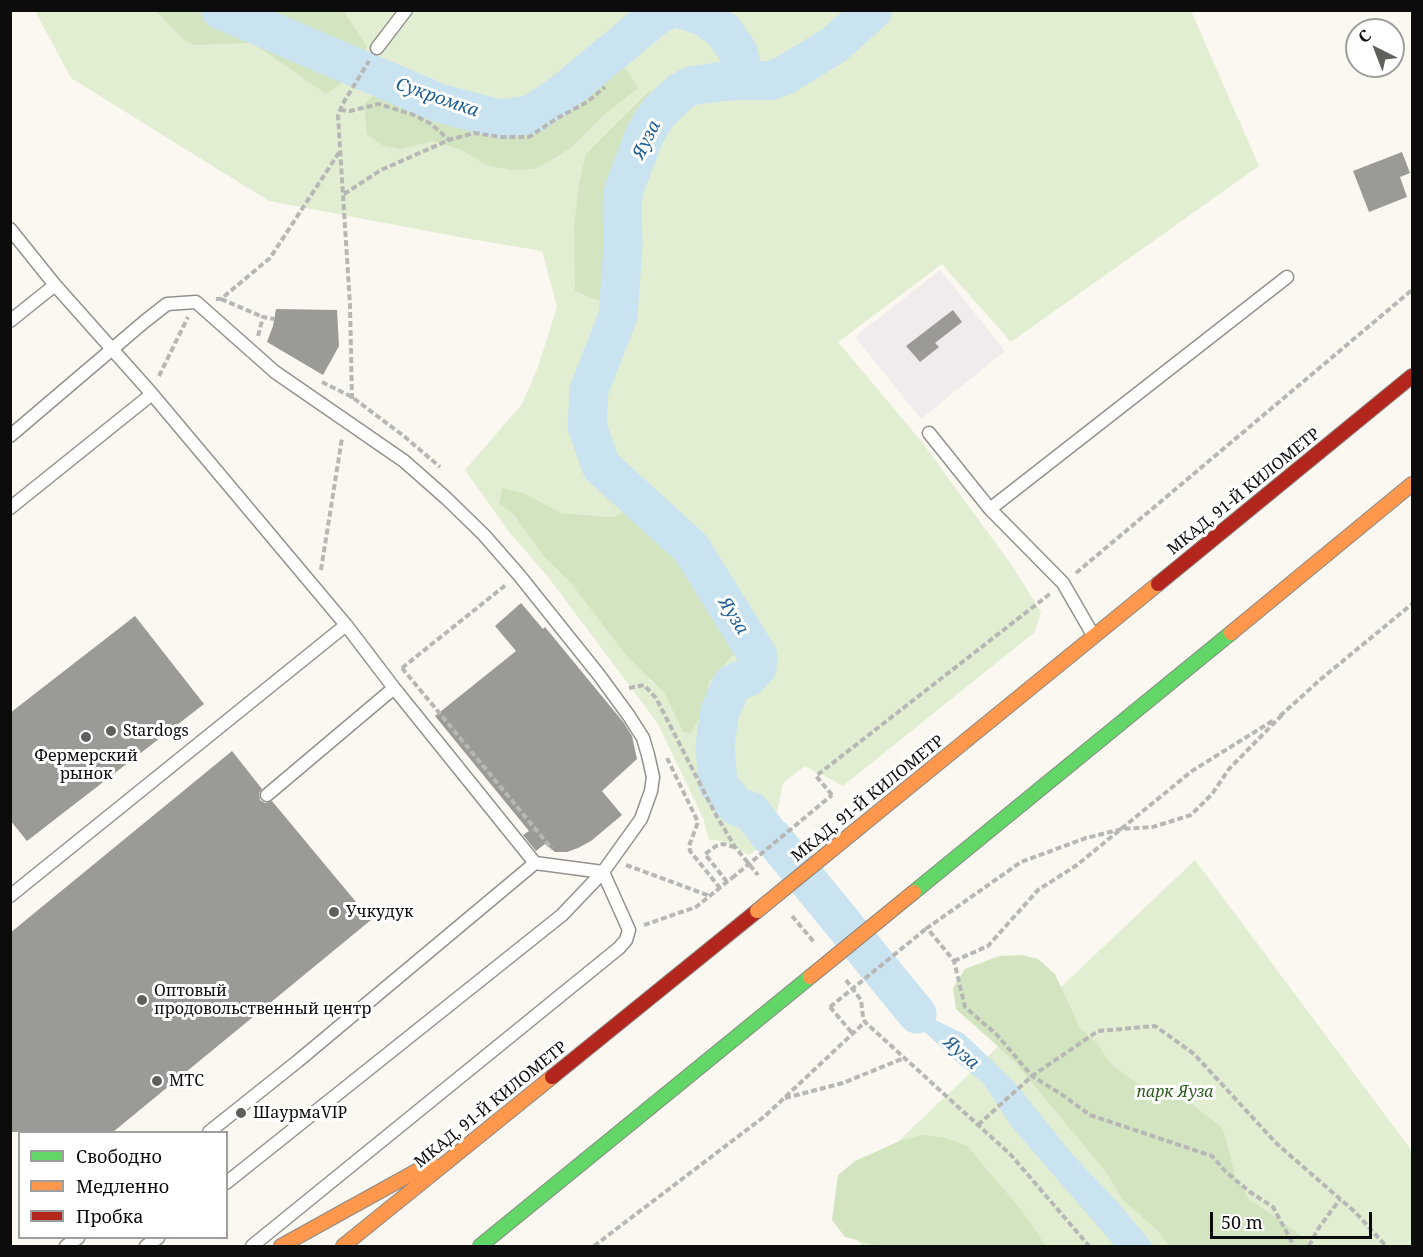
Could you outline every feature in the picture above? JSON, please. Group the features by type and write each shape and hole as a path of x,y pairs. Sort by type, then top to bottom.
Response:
{"main road":[{"name":"МКАД, 91-Й КИЛОМЕТР","path":"343,1246 1413,376"},
{"path":"480,1246 1413,484"},
{"path":"281,1246 477,1138"}],"lane":[{"path":"377,48 406,10"},
{"path":"10,229 55,285 152,394 346,625 535,863 603,872"},
{"path":"990,509 1287,277"},
{"path":"10,321 55,285"},
{"path":"10,436 167,304 196,302 275,372 404,461 484,535 599,675 643,738 653,777 651,791 641,819 603,872 562,915 228,1181"},
{"path":"10,507 152,394"},
{"path":"929,433 990,509 1063,583 1094,636"},
{"path":"10,896 346,625"},
{"path":"267,795 394,688"},
{"path":"210,1131 298,1061 535,863"},
{"path":"252,1246 620,948 629,930 603,872"}],"path":[{"path":"314,562 321,570 345,420 352,397 350,305 338,116 342,105 377,48"},
{"path":"343,194 381,170 449,140 474,133 501,137 529,137 587,102 605,87"},
{"path":"340,110 350,111 379,104 431,124 449,140"},
{"path":"221,299 270,258 341,151"},
{"path":"629,930 696,907 720,888 832,795 816,776 1063,583 1413,290"},
{"path":"152,368 159,376 196,302 221,299 263,317 274,319"},
{"path":"257,342 263,317"},
{"path":"318,380 352,397"},
{"path":"402,668 519,575"},
{"path":"853,1034 830,1007 927,928 1021,862 1086,838 1122,829 1153,827 1191,815 1212,795 1229,769 1282,715 1321,679 1413,604"},
{"path":"395,659 558,856"},
{"path":"625,689 644,685 656,698 716,815 735,847 764,882"},
{"path":"954,961 988,946 1038,890 1077,865 1192,771 1282,715"},
{"path":"663,750 698,822 690,851 720,888"},
{"path":"727,882 705,854 723,844 735,847"},
{"path":"612,860 710,896"},
{"path":"786,908 814,943"},
{"path":"927,928 954,961 965,1006 996,1035 1032,1076 1090,1116 1212,1156 1226,1172 1273,1208 1293,1246"},
{"path":"843,978 861,1000 865,1022 1011,1155 1089,1246"},
{"path":"594,1246 765,1116 865,1022"},
{"path":"978,1125 1032,1076 1098,1031 1155,1026 1194,1054 1277,1144 1355,1212 1386,1246"},
{"path":"784,1098 843,1083 904,1058"},
{"path":"1309,1246 1317,1229 1340,1199"}],"shaded area":[{"path":"940,270 1005,351 921,419 855,337"}],"green space":[{"path":"35,11 1191,11 1259,166 1011,342 942,264 838,342 922,442 1013,567 1041,612 1035,632 843,786 805,766 783,783 777,813 787,827 749,855 723,841 709,840 703,818 658,724 549,578 509,532 465,470 522,404 538,367 557,307 542,251 269,201 71,78","holes":["524,493 561,513 612,517 630,510 679,552 731,635 709,682 706,705 683,732 664,693 651,681 571,583 545,558 513,514"]},
{"path":"156,11 343,11 367,46 346,80 326,94 253,43 194,45 181,37"},
{"path":"621,61 638,88 604,115 573,146 534,169 511,170 486,165 462,150 432,141 402,149 384,146 367,134 364,104 379,90 444,119 485,129 528,127 574,97"},
{"path":"650,90 661,100 621,158 608,213 609,303 575,291 574,227 579,184 586,154"},
{"path":"502,488 524,493 561,513 612,517 630,510 679,552 731,635 733,655 709,682 706,705 691,733 683,732 664,693 625,654 571,583 545,558 513,514 499,504"},
{"name":"парк Яуза","path":"1195,860 1412,1151 1412,1246 862,1246 833,1203"},
{"path":"1022,955 1038,959 1055,974 1080,1028 1097,1043 1110,1063 1138,1084 1192,1104 1220,1126 1225,1135 1236,1179 1249,1199 1314,1246 1169,1246 1156,1229 1123,1200 1106,1172 1014,1061 956,1009 953,988 965,969 999,956"},
{"path":"924,1135 946,1138 967,1146 1022,1211 1046,1246 878,1246 845,1237 832,1220 838,1175 855,1161 902,1140"}],"water":[{"path":"895,964 902,981 915,991 929,1017 964,1034 1015,1083 1072,1154 1121,1206 1154,1246 1115,1246 1012,1127 983,1083 900,1009 894,994 878,977"}],"building":[{"path":"1402,152 1410,173 1400,177 1407,197 1369,212 1353,171"},
{"path":"276,309 337,310 339,346 323,375 267,342"},
{"path":"953,310 962,322 935,343 939,347 920,362 906,346"},
{"path":"521,603 543,629 545,627 624,723 632,736 637,759 602,791 622,815 591,841 567,852 555,852 545,844 536,851 523,835 529,831 435,716 516,651 495,626"},
{"name":"Фермерский рынок","path":"135,616 204,704 27,841 10,820 10,713"},
{"name":"Оптовый продовольственный центр","path":"232,751 262,789 259,793 260,800 265,803 272,801 371,920 114,1131 10,1132 10,933"}],"waterway":[{"name":"Сукромка","path":"221,10 439,103 500,119 531,115 563,93 656,16 668,10"},
{"name":"Сукромка","path":"685,10 705,17 724,31 738,52 745,80"},
{"name":"Яуза","path":"873,10 834,45 785,75 773,80 717,82 691,86 680,92 652,122 645,134 624,189 618,316 589,390 587,426 601,466 691,548 758,656 757,667 748,677 732,684 720,711 715,745 718,784 736,806 752,812 917,1014"}],"traffic: fast":[{"path":"914,892 1231,633"},
{"path":"480,1246 810,977"}],"traffic: slow":[{"path":"1231,633 1412,484"},
{"path":"861,826 1158,584"},
{"path":"757,911 861,826"},
{"path":"810,977 914,892"},
{"path":"343,1246 552,1077"},
{"path":"281,1246 431,1163"}],"traffic: jam":[{"path":"1158,584 1412,376"},
{"path":"552,1077 757,911"}],"place":[{"name":"Stardogs","path":"111,731"},
{"name":"Фермерский рынок","path":"86,737"},
{"name":"Учкудук","path":"334,912"},
{"name":"Оптовый продовольственный центр","path":"142,1000"},
{"name":"МТС","path":"157,1081"},
{"name":"ШаурмаVIP","path":"241,1113"}]}
